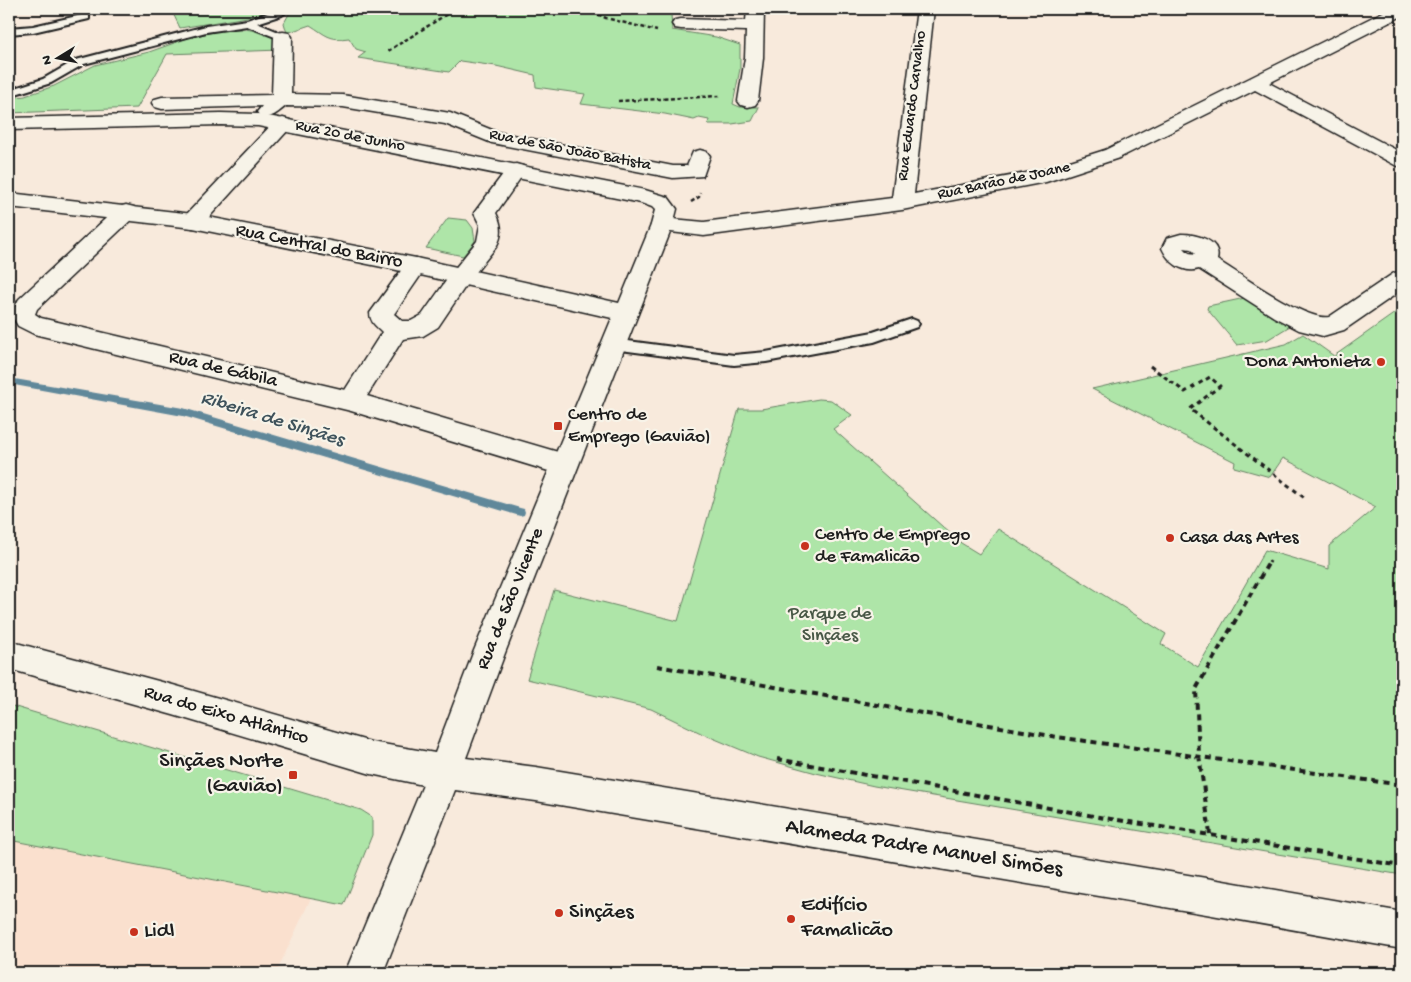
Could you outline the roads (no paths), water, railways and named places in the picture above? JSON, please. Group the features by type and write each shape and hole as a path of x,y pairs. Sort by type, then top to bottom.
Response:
{"street":[{"name":"Rua Eduardo Carvalho","path":"902,203 925,9"},
{"name":"Rua Barão de Joane","path":"662,226 704,228 902,203 1014,183 1089,162 1112,154 1402,9"},
{"path":"681,24 755,17 754,58 749,96"},
{"path":"258,120 281,100 283,88 283,37"},
{"path":"1256,83 1402,161"},
{"name":"Rua de São João Batista","path":"162,103 281,100 343,101 450,119 492,138 673,172 696,172 700,156"},
{"name":"Rua 20 de Junho","path":"9,124 221,119 258,120 516,170 652,199 660,202 666,209 662,226"},
{"path":"194,221 283,124"},
{"path":"416,266 382,313 382,318 396,330 415,330 430,321 461,276 488,242 491,226 485,213 516,170"},
{"name":"Rua Central do Bairro","path":"9,200 194,221 416,266 626,313"},
{"name":"Rua de Gábila","path":"126,212 27,305 23,314 26,320 34,325 351,401 565,465"},
{"name":"Rua de São Vicente","path":"364,973 489,653 662,226"},
{"path":"1202,262 1282,311 1307,324 1323,327 1336,324 1402,279"},
{"path":"351,401 396,330"},
{"name":"Rua do Eixo Atlântico","path":"9,655 173,700 371,758 444,772"},
{"name":"Alameda Padre Manuel Simões","path":"444,772 556,787 1196,894 1402,932"}],"lane":[{"path":"9,93 47,81 80,62 206,29 248,23 279,13 285,9"},
{"path":"9,31 33,29 86,17"},
{"path":"248,23 283,37"},
{"path":"613,344 734,360 766,357 874,337 912,324"}],"waterway":[{"name":"Ribeira de Sinçães","path":"9,381 183,412 520,512"}],"place":[{"name":"Dona Antonieta","path":"1381,362"},
{"name":"Centro de Emprego (Gavião)","path":"558,426"},
{"name":"Casa das Artes","path":"1170,538"},
{"name":"Centro de Emprego de Famalicão","path":"805,546"},
{"name":"Sinçães Norte (Gavião)","path":"293,775"},
{"name":"Sinçães","path":"559,913"},
{"name":"Edifício Famalicão","path":"791,919"},
{"name":"Lidl","path":"134,932"}],"park label":[{"name":"Parque de Sinçães","path":"830,625"}]}
